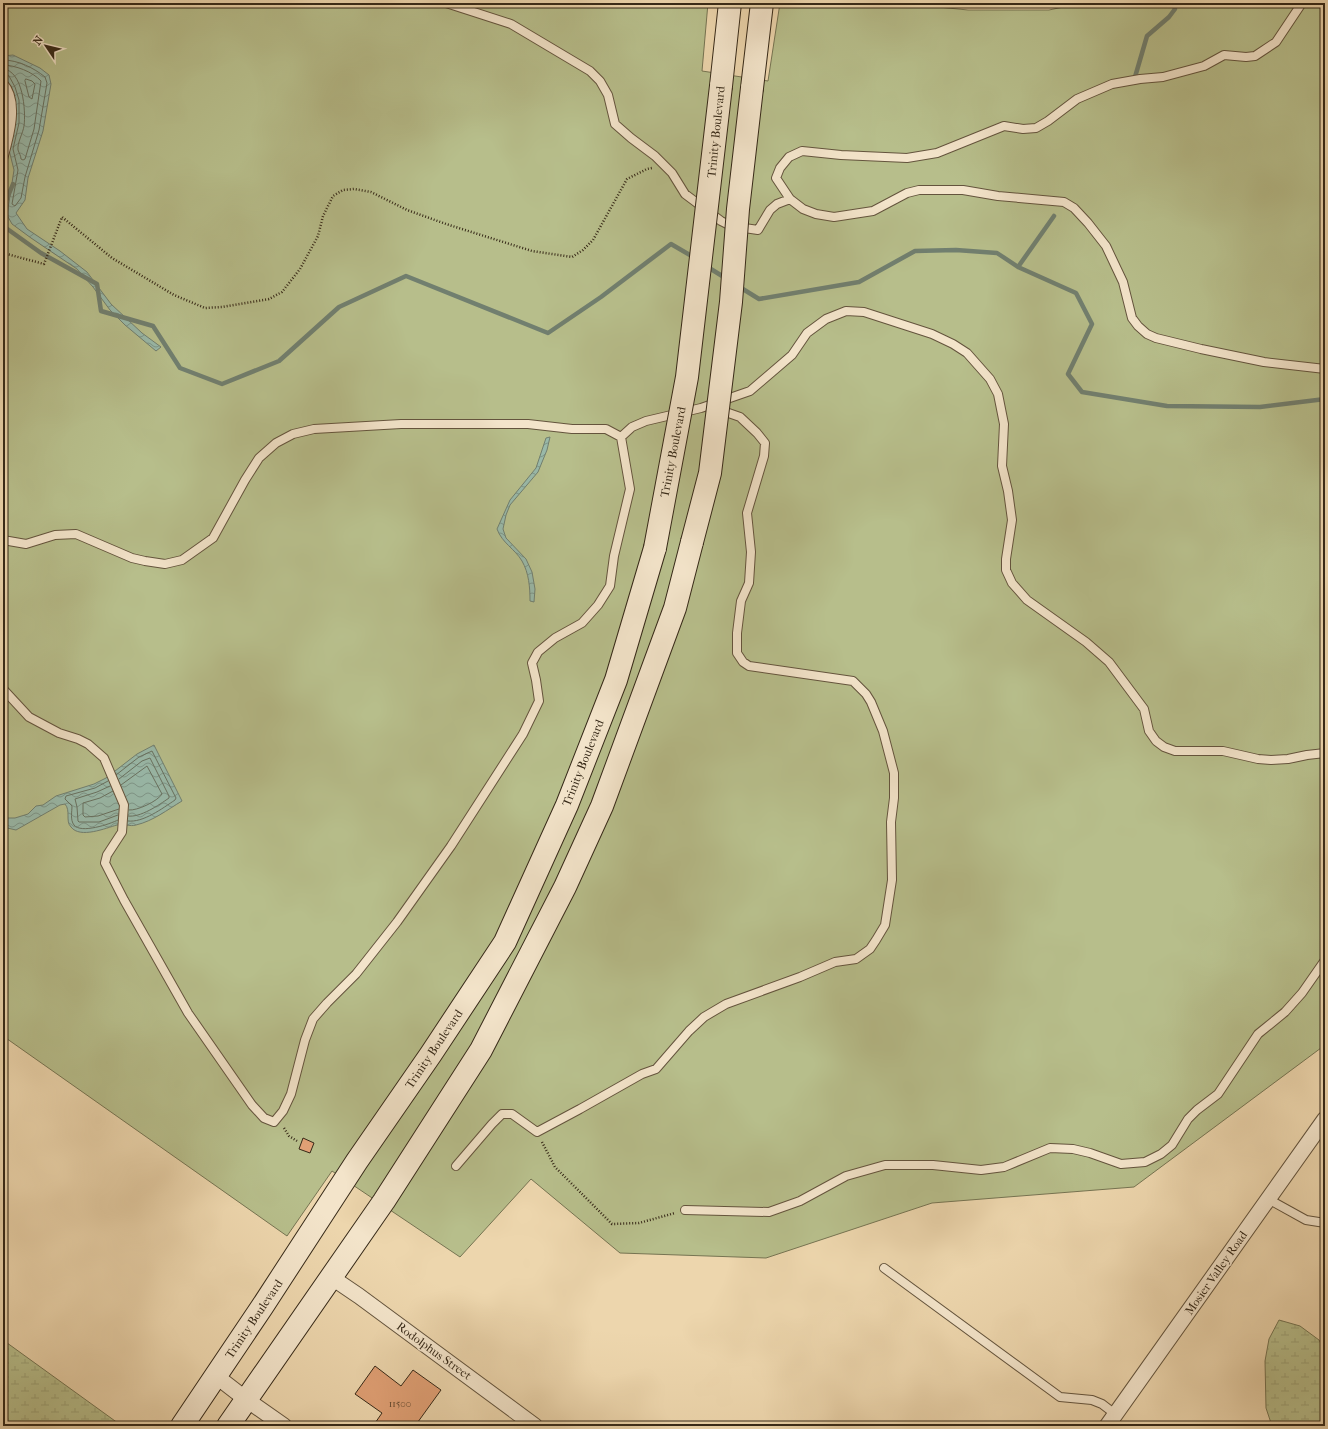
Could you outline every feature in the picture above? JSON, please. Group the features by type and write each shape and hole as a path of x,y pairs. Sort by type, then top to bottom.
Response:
{"main road":[{"name":"Trinity Boulevard","path":"182,1426 262,1307 356,1161 431,1054 505,942 567,805 616,680 655,548 687,377 730,3"},
{"path":"228,1426 384,1201 481,1050 565,887 605,799 675,608 710,473 731,302 738,209 762,3"}],"street":[{"name":"Mosier Valley Road","path":"1111,1420 1325,1119"},
{"name":"Rodolphus Street","path":"331,1277 535,1426"},
{"path":"216,1376 246,1400 284,1426"}],"lane":[{"path":"446,3 511,24 590,71 600,81 608,95 616,124 672,173 685,194 721,221 731,226 758,230 770,210 777,204 790,199"},
{"path":"1302,3 1276,42 1260,54 1246,57 1224,55 1204,66 1163,76 1140,78 1112,84 1077,99 1048,121 1036,128 1004,126 937,153 907,158 841,155 802,151 789,158 780,168 776,178 790,199 803,209 816,214 834,216 873,211 907,193 919,190 963,190 998,196 1064,202 1074,208 1106,246 1123,282 1132,318 1147,334 1156,338 1200,349 1250,359 1325,369"},
{"path":"3,83 9,92 12,120 3,159"},
{"path":"621,437 632,427 646,421 708,406 750,392 792,355 806,333 826,318 846,311 864,312 932,334 967,353 990,379 998,394 1004,424 1002,466 1012,520 1006,559 1006,570 1012,583 1027,600 1086,642 1109,662 1144,709 1149,731 1156,741 1164,747 1174,751 1223,751 1258,759 1288,759 1307,754 1325,754"},
{"path":"456,1166 502,1114 512,1114 537,1132 642,1074 656,1069 689,1031 704,1017 726,1004 835,962 856,958 870,949 885,925 892,880 891,822 894,798 894,773 883,731 872,702 853,681 749,666 743,662 737,653 737,633 741,601 749,583 751,552 747,513 764,456 765,443 740,417 708,406"},
{"path":"3,540 26,544 55,535 76,534 132,558 144,561 165,564 182,560 213,538 259,458 276,443 293,434 314,429 401,424 528,424 572,429 606,429 621,437"},
{"path":"3,689 29,717 59,733 88,744 104,758 124,805 122,832 107,855 105,864 188,1013 252,1105 264,1118 274,1122 281,1114 291,1094 305,1040 313,1019 356,974 397,922 451,846 523,734 539,701 532,663 538,652 555,638 582,623 598,605 610,586 614,556 630,489 621,437"},
{"path":"685,1210 769,1212 800,1201 846,1176 885,1165 933,1165 981,1170 1004,1167 1050,1148 1090,1153 1121,1164 1145,1162 1161,1154 1172,1145 1188,1120 1218,1094 1258,1034 1285,1012 1302,993 1325,960"},
{"path":"1268,1199 1306,1220 1325,1223"},
{"path":"884,1268 1060,1397 1092,1400 1102,1404 1111,1420"}],"path":[{"path":"3,253 44,264 62,217 112,258 174,295 204,308 222,307 269,299 282,292 300,269 318,236 323,216 333,196 343,190 354,188 371,192 407,210 446,224 532,251 572,257 583,250 593,240 627,179 647,169 664,165"},
{"path":"281,1114 285,1130 289,1136 297,1141"},
{"path":"537,1132 555,1167 612,1224 639,1223 685,1210"}],"green space":[{"path":"3,3 708,3 702,71 768,81 780,3 898,3 968,10 1049,10 1082,3 1325,3 1325,1045 1134,1187 932,1203 766,1258 620,1253 531,1179 460,1257 332,1171 287,1236 3,1036"},
{"path":"1279,1320 1300,1326 1319,1340 1325,1351 1325,1426 1272,1426 1266,1408 1265,1361 1269,1339"},
{"path":"3,1340 122,1426 3,1426"}],"water":[{"path":"13,55 40,68 49,75 51,84 43,131 28,178 25,200 16,213 27,229 60,251 87,272 111,304 142,333 161,347 156,351 125,325 110,310 77,269 12,224 7,215 14,170 9,150 15,100 12,89 3,77 3,56"},
{"path":"550,437 547,450 538,472 510,505 503,529 506,538 526,559 532,572 535,589 534,602 530,601 529,581 522,561 502,538 497,529 510,500 536,468 546,438"},
{"path":"154,745 182,801 154,818 134,825 119,825 93,832 80,832 69,825 68,810 65,804 60,805 16,830 3,827 3,818 15,818 28,814 36,806 43,805 56,796 94,784 106,778 137,754"}],"building":[{"path":"303,1138 314,1143 310,1153 299,1149"},
{"path":"375,1366 401,1386 413,1370 441,1390 415,1426 373,1426 382,1413 355,1394"}],"waterway":[{"path":"1135,77 1147,36 1169,17 1175,9 1173,3"},
{"path":"13,184 6,201 6,228 41,253 97,284 101,311 153,326 180,368 222,384 279,361 339,307 406,276 548,333 601,297 671,244 695,258"},
{"path":"1018,267 1054,216"},
{"path":"738,286 759,299 859,282 915,251 956,250 997,253 1018,267 1076,293 1092,324 1068,374 1082,392 1167,406 1260,407 1325,399"},
{"path":"706,266 727,279"}]}
